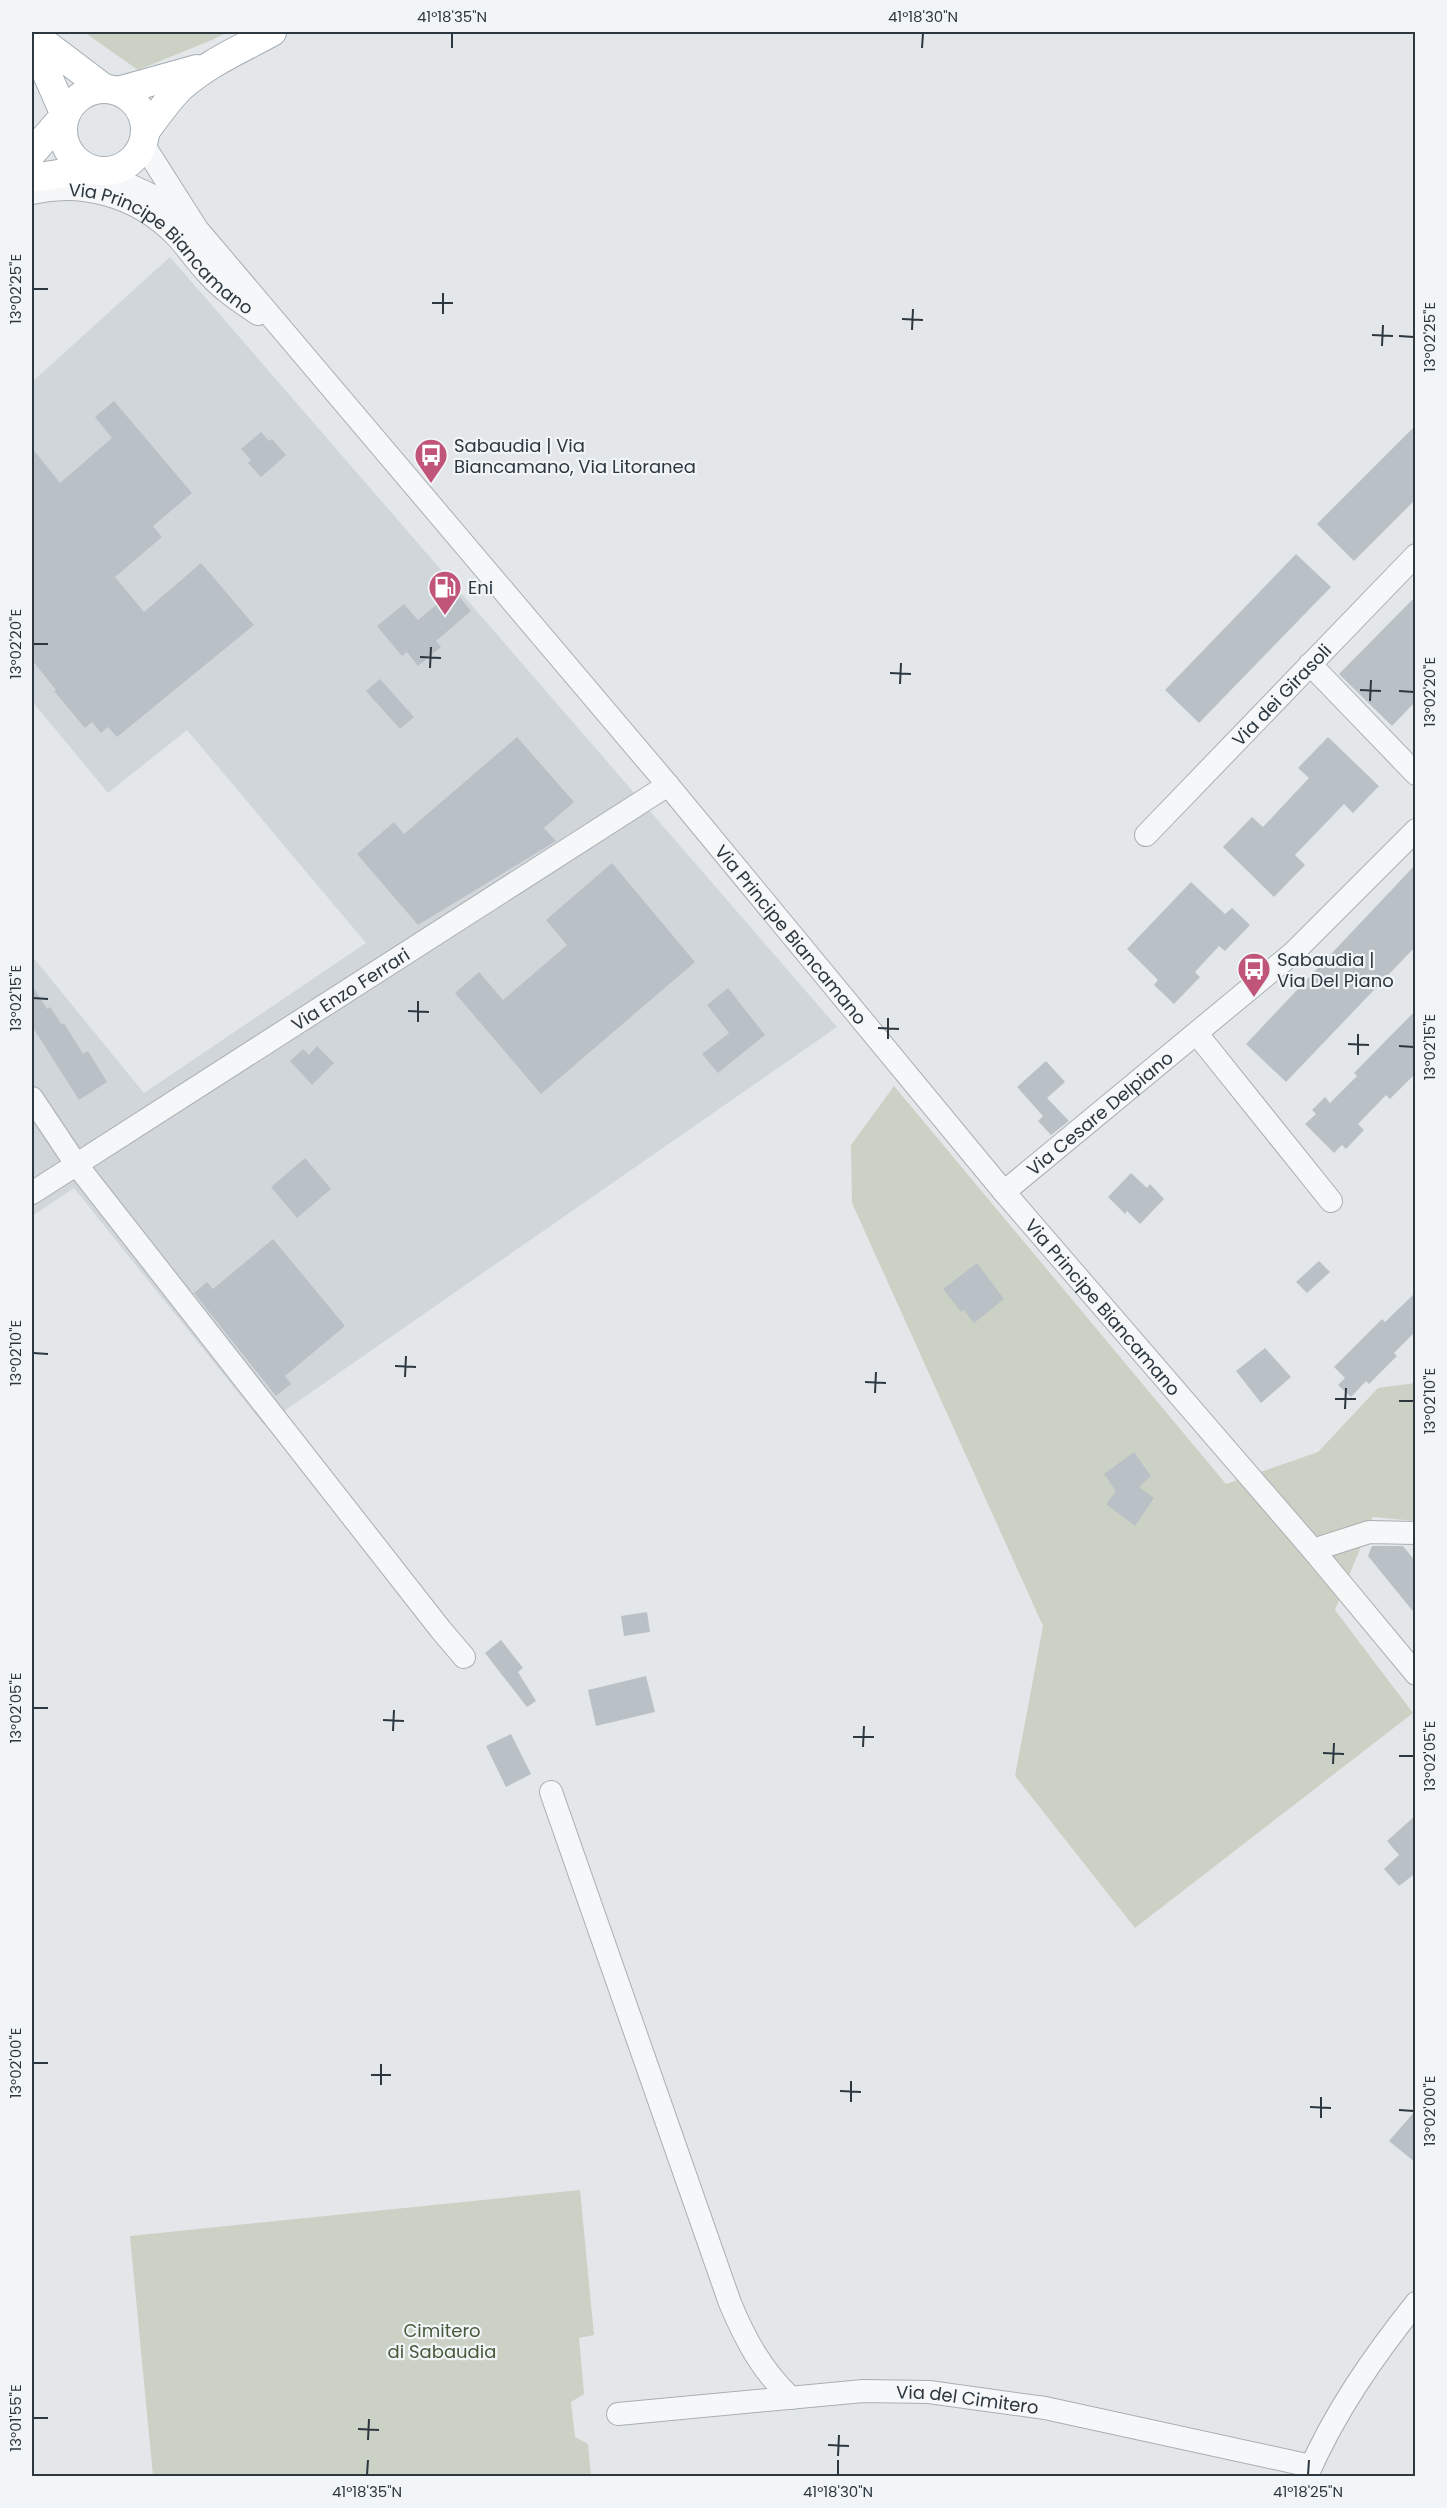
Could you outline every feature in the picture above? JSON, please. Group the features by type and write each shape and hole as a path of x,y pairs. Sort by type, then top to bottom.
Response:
{"main road":[{"path":"32,178 96,170 115,170 130,162 178,90 211,65 273,32"},
{"path":"32,33 64,60 111,90 129,98 138,107 143,119 144,138"},
{"path":"32,40 65,115 62,129 69,153 78,163 96,170"},
{"path":"32,153 71,105 92,90 111,90 211,65"}],"street":[{"name":"Via Principe Biancamano","path":"144,138 197,229 668,785 1004,1192 1313,1550 1416,1674"},
{"name":"Via Principe Biancamano","path":"96,170 151,195 197,229"},
{"name":"Via Principe Biancamano","path":"32,193 57,189 81,189 108,194 130,203 160,222 207,274 229,294 283,331"},
{"name":"Via dei Girasoli","path":"1146,835 1416,555"},
{"path":"1310,664 1416,774"},
{"name":"Via Enzo Ferrari","path":"32,1193 668,785"},
{"name":"Via Cesare Delpiano","path":"1004,1192 1302,945 1416,830"},
{"path":"1197,1034 1331,1200"},
{"path":"32,1098 76,1164 426,1612 464,1657"},
{"path":"1313,1550 1369,1532 1416,1533"},
{"path":"551,1792 729,2303 758,2360 772,2380 791,2398"},
{"path":"1309,2471 1357,2382 1416,2303"},
{"name":"Via del Cimitero","path":"618,2414 894,2390 987,2398 1116,2423 1309,2471"}],"shaded area":[{"path":"170,257 837,1027 264,1425 74,1188 32,1216 32,956 144,1093 366,943 187,730 108,793 32,701 32,382"}],"green space":[{"path":"84,32 228,32 138,70"},
{"path":"894,1086 1226,1484 1318,1452 1378,1388 1415,1383 1415,1521 1373,1517 1335,1610 1413,1713 1135,1928 1015,1776 1043,1626 852,1203 851,1145"},
{"name":"Cimitero di Sabaudia","path":"580,2190 594,2335 579,2338 584,2394 571,2402 575,2437 588,2444 591,2476 153,2476 130,2236"}],"building":[{"path":"114,401 192,493 153,526 162,537 115,577 144,612 201,563 254,625 117,737 108,727 101,733 92,722 85,728 32,660 32,448 60,483 112,438 95,417"},
{"path":"1416,425 1416,499 1354,561 1317,524"},
{"path":"261,432 269,441 272,439 286,455 261,477 248,463 251,460 241,449"},
{"path":"1296,554 1331,587 1199,723 1165,690"},
{"path":"454,590 471,611 436,641 441,647 418,666 407,652 402,656 377,626 404,604 418,620"},
{"path":"1416,596 1416,701 1392,726 1339,674"},
{"path":"380,679 414,717 400,729 366,691"},
{"path":"517,737 574,802 544,828 556,841 418,925 357,854 394,822 404,834"},
{"path":"1328,737 1379,786 1353,813 1344,804 1295,855 1305,865 1274,897 1223,847 1252,817 1263,827 1309,778 1298,768"},
{"path":"612,863 695,962 541,1094 455,993 479,972 503,1000 567,945 546,920"},
{"path":"1416,864 1416,946 1286,1082 1246,1044"},
{"path":"1191,882 1225,914 1232,908 1250,925 1225,951 1219,946 1195,972 1200,977 1174,1004 1154,985 1158,980 1127,949"},
{"path":"32,985 47,1009 50,1007 62,1025 64,1023 83,1054 88,1051 107,1082 79,1100 32,1026"},
{"path":"728,988 765,1035 718,1073 702,1054 729,1033 707,1005"},
{"path":"1416,1010 1416,1073 1390,1099 1386,1095 1358,1124 1364,1130 1346,1149 1342,1145 1334,1153 1305,1124 1316,1114 1312,1110 1325,1097 1330,1103 1357,1076 1354,1073"},
{"path":"317,1046 334,1063 312,1085 290,1061 303,1049 309,1055"},
{"path":"1046,1061 1065,1082 1047,1098 1069,1121 1051,1135 1038,1121 1043,1116 1017,1087"},
{"path":"305,1158 331,1189 297,1218 271,1187"},
{"path":"1131,1173 1147,1188 1150,1184 1164,1199 1140,1224 1127,1211 1125,1214 1108,1197"},
{"path":"273,1239 345,1326 285,1376 291,1384 276,1396 194,1293 207,1282 213,1289"},
{"path":"1319,1261 1330,1272 1307,1293 1296,1282"},
{"path":"977,1263 1004,1299 974,1323 964,1310 961,1312 943,1289"},
{"path":"1416,1292 1416,1331 1394,1353 1397,1356 1369,1384 1366,1381 1351,1397 1338,1385 1345,1378 1334,1367 1382,1319 1385,1322"},
{"path":"1265,1348 1291,1377 1261,1403 1236,1371"},
{"path":"1134,1452 1151,1476 1139,1487 1154,1498 1135,1526 1106,1504 1116,1491 1104,1474"},
{"path":"1372,1546 1403,1546 1416,1562 1416,1615 1368,1556"},
{"path":"647,1612 650,1632 624,1636 621,1616"},
{"path":"501,1640 523,1668 518,1672 536,1701 527,1707 485,1653"},
{"path":"646,1676 655,1712 596,1726 588,1690"},
{"path":"511,1734 531,1774 506,1787 486,1746"},
{"path":"1416,1815 1416,1873 1399,1886 1384,1869 1399,1855 1387,1841"},
{"path":"1416,2110 1416,2163 1389,2141"}],"place":[{"name":"Sabaudia | Via Biancamano, Via Litoranea","path":"431,484"},
{"name":"Eni","path":"445,616"},
{"name":"Sabaudia | Via Del Piano","path":"1254,998"}]}
